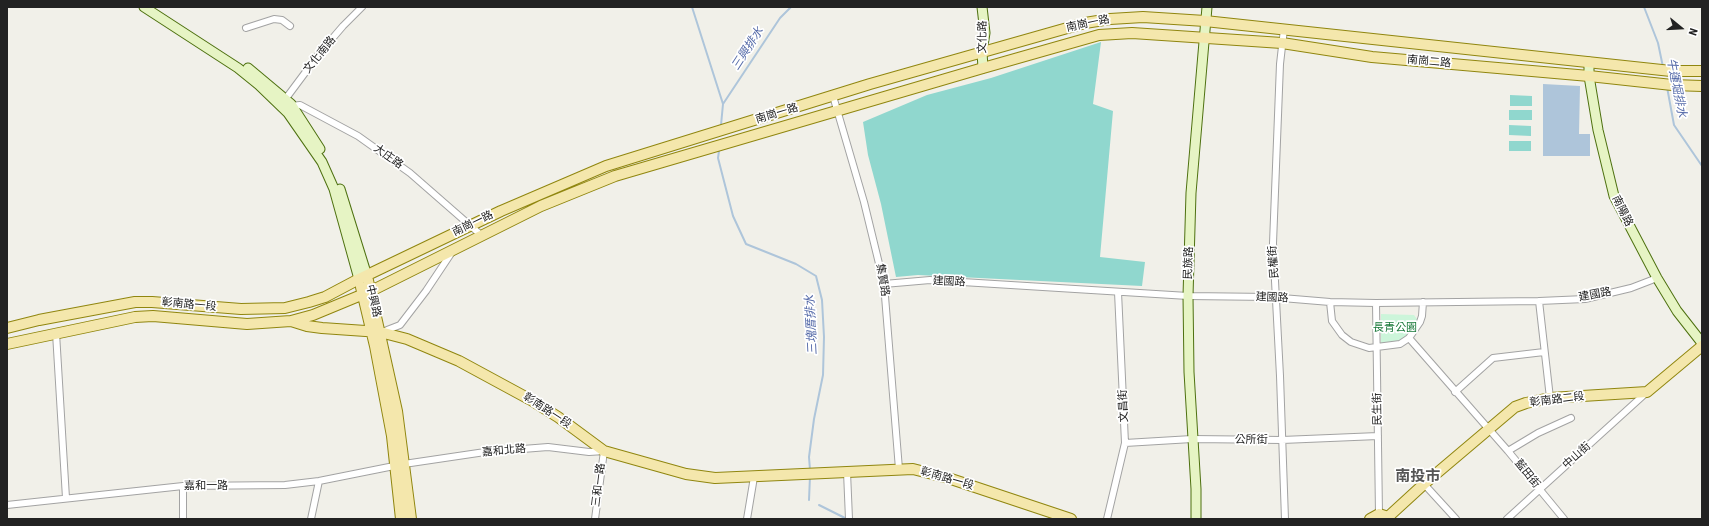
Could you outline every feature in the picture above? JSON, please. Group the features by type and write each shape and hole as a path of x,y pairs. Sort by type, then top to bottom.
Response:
{"main road":[{"name":"大庄路","path":"144,7 238,68 286,106"},
{"name":"大庄路","path":"154,7 249,69 286,106"},
{"name":"文化路","path":"982,7 985,33 982,52 983,68"},
{"name":"民族路","path":"1196,519 1196,489 1189,372 1188,296 1192,193 1207,7"},
{"name":"南崗一路","path":"363,277 528,199 606,166 833,96 1086,23 1110,19 1143,18 1206,21"},
{"name":"南崗二路","path":"1206,21 1671,71 1702,71"},
{"name":"南崗一路","path":"367,292 454,248 555,200 615,176 1099,35 1132,33 1204,38"},
{"name":"南崗二路","path":"1204,38 1282,43 1372,56 1672,85 1702,86"},
{"name":"南陽路","path":"1589,62 1589,76 1598,130 1614,196 1657,278 1677,311 1702,343"},
{"name":"中興路","path":"286,106 312,135 340,189 397,411 401,519"},
{"name":"彰南路一段","path":"7,328 39,320 135,302 152,302 241,310 285,308 325,297 363,277"},
{"name":"彰南路一段","path":"7,344 135,317 153,316 247,324 291,321 326,311 367,292"},
{"name":"彰南路一段","path":"291,321 306,326 376,332 407,339 459,361 531,400 558,417 604,451 703,478 913,470 948,478 1071,519"},
{"path":"1647,392 1702,346"},
{"name":"彰南路二段","path":"1370,519 1386,517 1490,430 1515,407 1550,398 1647,392"},
{"name":"中興路","path":"400,465 411,519"}],"street":[{"name":"文化南路","path":"286,106 319,54 342,26 362,7"},
{"path":"246,28 274,19 282,20 290,26"},
{"name":"民權街","path":"1284,29 1279,72 1273,236 1277,298 1285,519"},
{"name":"集賢路","path":"833,96 862,195 884,284 899,470"},
{"name":"大庄路","path":"286,106 300,105 358,136 410,173 481,235"},
{"path":"376,332 400,325 426,291 454,248"},
{"name":"建國路","path":"884,284 930,280 1188,296 1277,298 1330,302 1376,303 1585,299 1631,288 1657,278"},
{"name":"文昌街","path":"1107,519 1125,443 1118,292"},
{"path":"1539,301 1550,398"},
{"path":"1330,302 1332,320 1342,335 1360,346 1369,348 1400,344 1409,338 1420,322 1423,302"},
{"name":"民生街","path":"1376,303 1378,436 1386,517"},
{"path":"56,333 66,498"},
{"name":"藍田街","path":"1409,338 1508,451 1564,519"},
{"path":"1455,392 1493,358 1544,352"},
{"name":"中山街","path":"1507,519 1647,392"},
{"path":"1508,451 1538,433 1571,418"},
{"name":"公所街","path":"1125,443 1192,439 1282,440 1378,436"},
{"name":"嘉和北路","path":"400,465 485,452 540,448 589,452 604,451"},
{"name":"三和一路","path":"595,519 604,451"},
{"name":"嘉和一路","path":"7,505 183,486 285,485 320,481 400,465"},
{"path":"847,472 850,519"},
{"path":"748,519 754,477"},
{"path":"311,519 320,481"},
{"path":"1424,484 1456,519"},
{"path":"182,519 183,486"}],"green space":[{"name":"長青公園","path":"1381,314 1414,315 1417,319 1416,325 1407,337 1397,343 1381,344"}],"shaded area":[{"path":"1101,42 1093,104 1113,111 1100,257 1145,262 1142,286 918,275 896,277 881,204 868,155 863,122 927,95 991,78"},
{"path":"1543,84 1580,86 1579,134 1590,134 1590,156 1543,156"},
{"path":"1510,95 1532,96 1532,106 1510,106"},
{"path":"1509,110 1532,110 1532,120 1509,120"},
{"path":"1509,125 1531,126 1531,136 1509,135"},
{"path":"1509,141 1531,141 1531,151 1509,151"}],"waterway":[{"name":"三塊厝排水","path":"692,7 723,104 721,125"},
{"name":"三興排水","path":"723,104 780,18 791,7"},
{"name":"牛運堀排水","path":"1644,7 1658,43 1663,67"},
{"name":"牛運堀排水","path":"1667,87 1674,125 1702,166"},
{"name":"三塊厝排水","path":"719,151 718,158 733,216 746,244 796,264 816,276 822,300 824,337 823,375 814,419 809,457 810,470"},
{"name":"三塊厝排水","path":"809,500 810,476"},
{"name":"三塊厝排水","path":"819,505 845,518"}],"district":[{"name":"南投市","path":"1418,477"}]}
